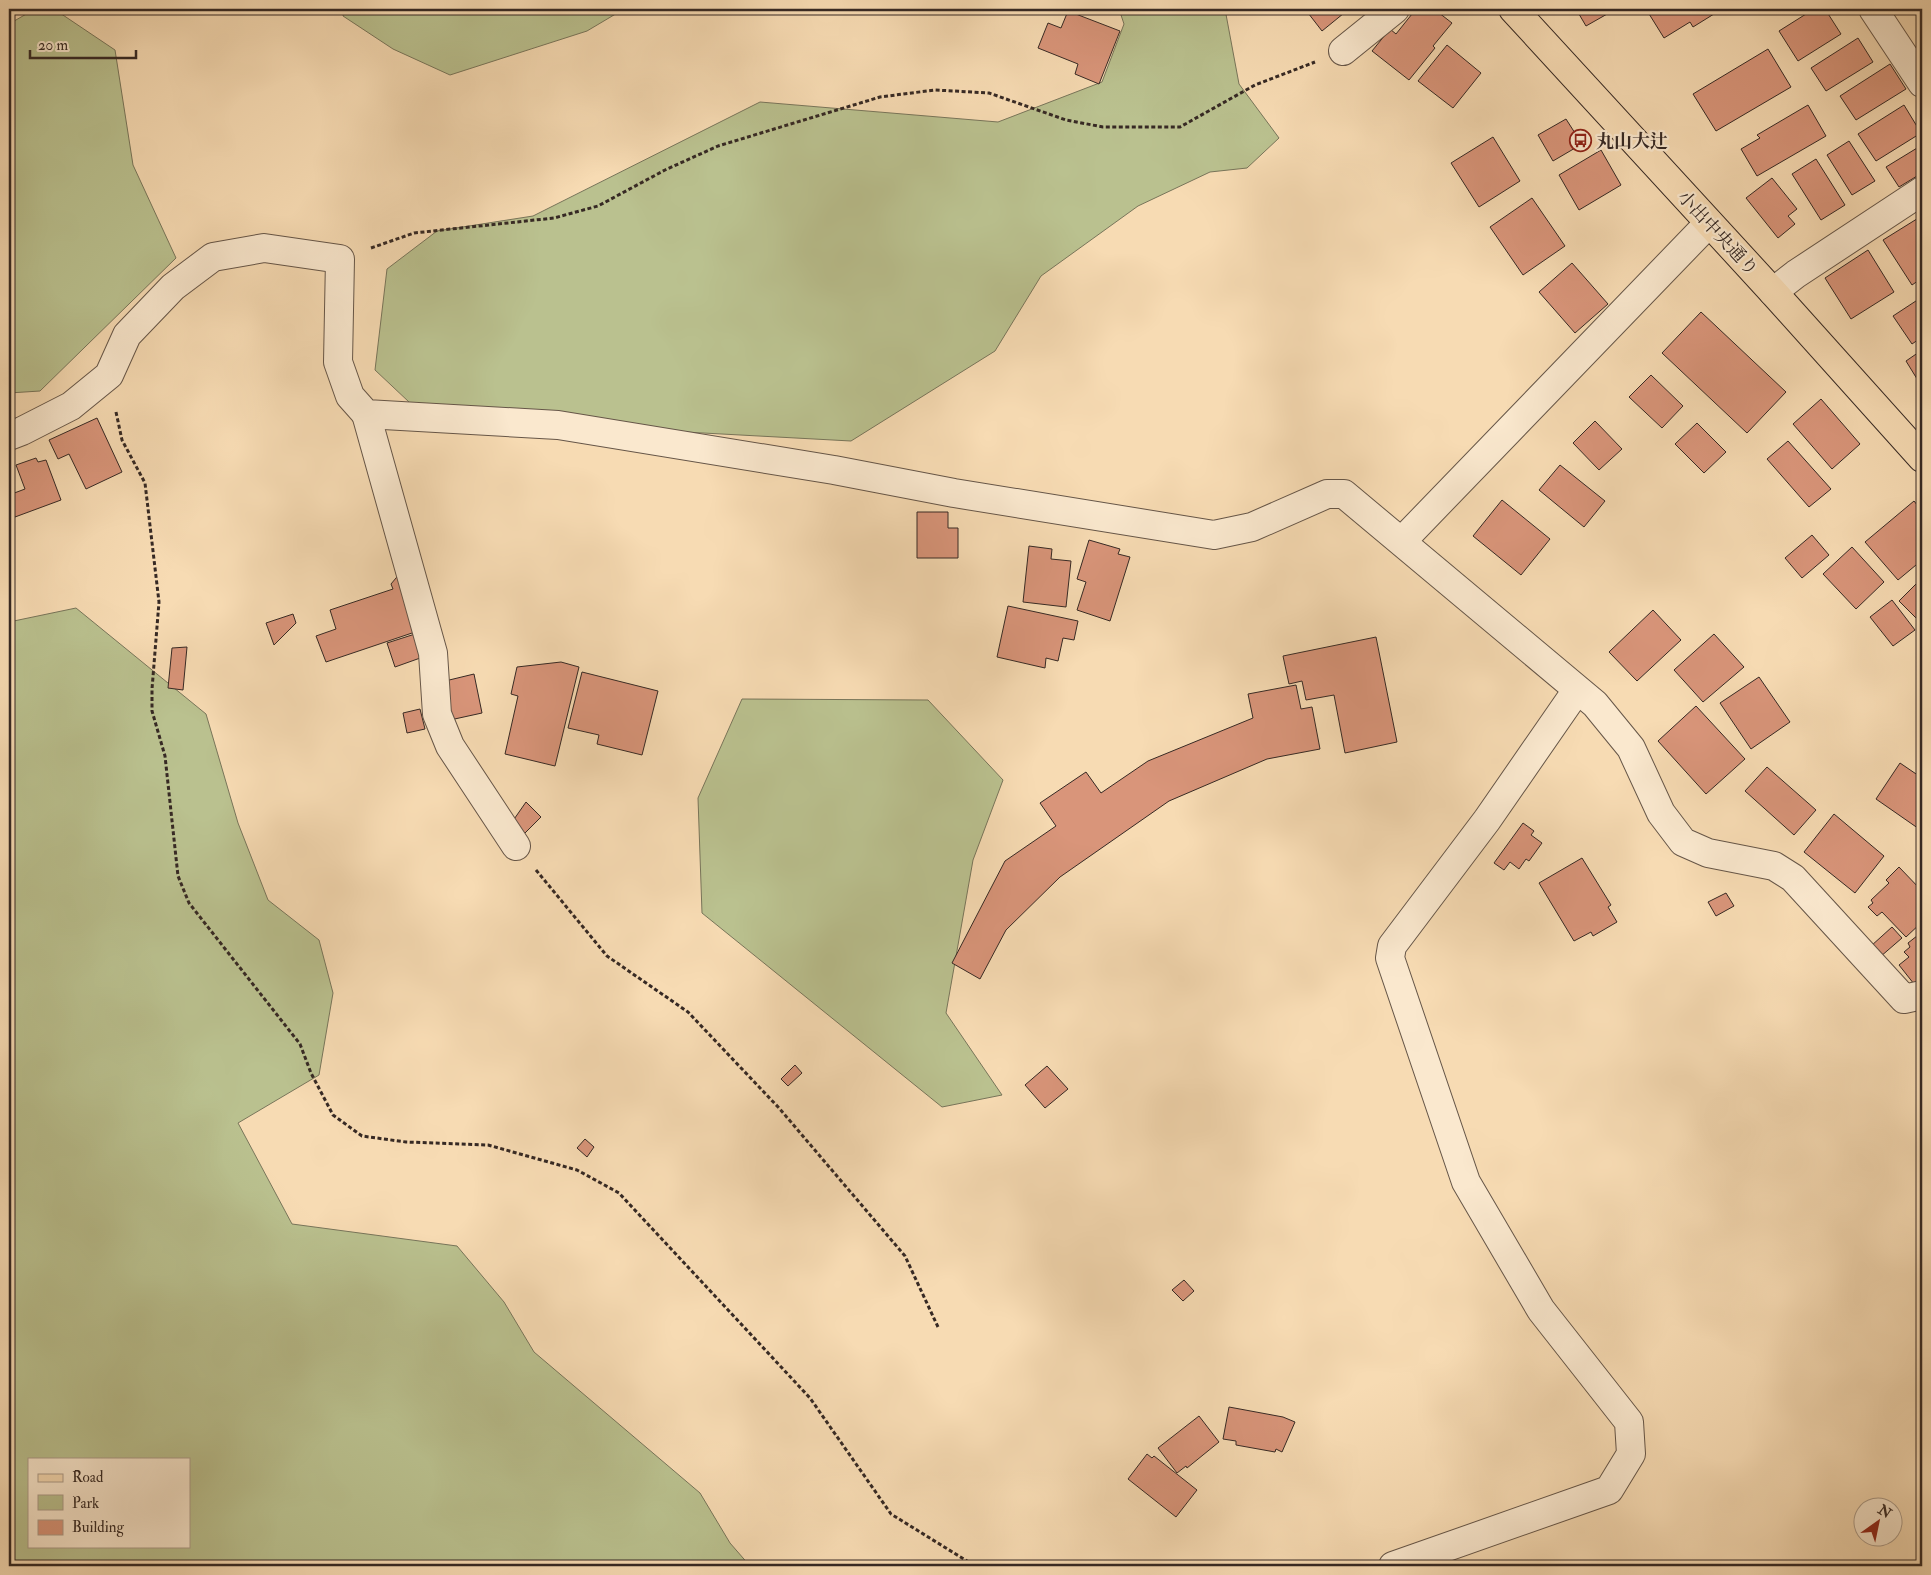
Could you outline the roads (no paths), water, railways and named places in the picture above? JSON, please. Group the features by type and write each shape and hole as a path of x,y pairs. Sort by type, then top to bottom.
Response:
{"main road":[{"name":"小出中央通り","path":"1513,9 1773,292 1922,458"}],"street":[{"path":"1343,51 1396,9"},
{"path":"1873,9 1922,83"},
{"path":"1773,292 1796,274 1922,191"},
{"path":"1402,541 1709,223"},
{"path":"9,436 71,406 109,375 127,335 173,287 213,257 264,248 340,259 338,362 350,396 366,414 433,653 437,714 450,746 516,846"},
{"path":"366,414 558,425 834,470 954,493 1214,536 1252,527 1327,494 1344,494 1595,704 1631,748 1661,813 1683,842 1708,853 1774,866 1793,878 1904,999 1922,995"},
{"path":"1393,1566 1609,1490 1631,1454 1629,1422 1541,1310 1466,1182 1390,958 1392,946 1487,820 1577,690"}],"place":[{"name":"丸山大辻","path":"1580,141"}]}
